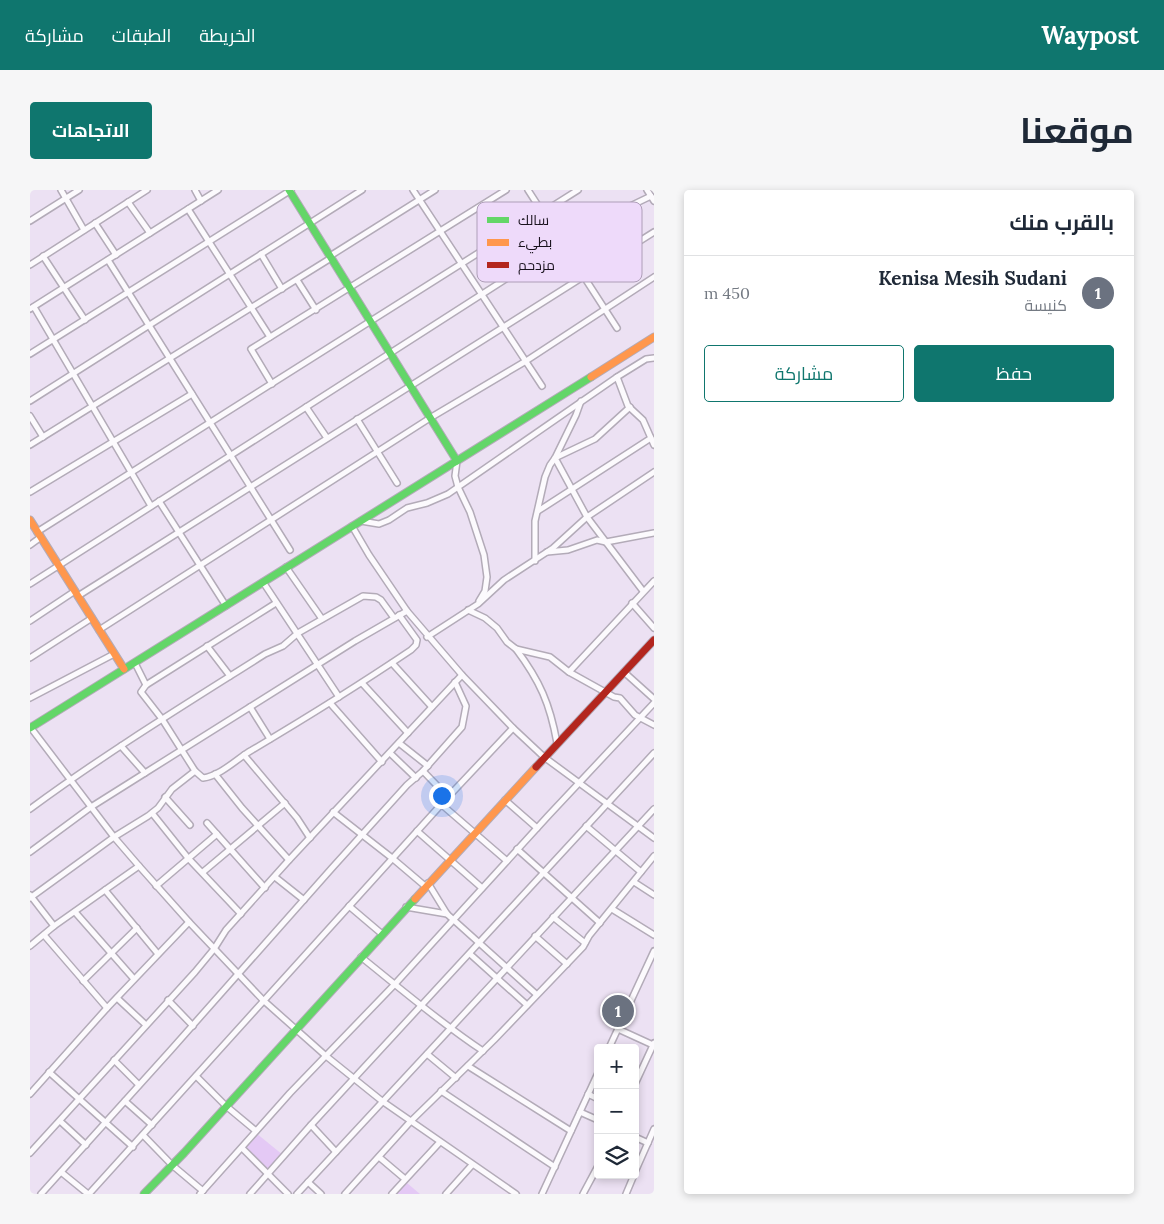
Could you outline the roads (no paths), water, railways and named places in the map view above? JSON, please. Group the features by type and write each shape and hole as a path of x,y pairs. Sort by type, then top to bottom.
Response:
{"street":[{"path":"60,190 84,230"},
{"path":"30,221 79,190"},
{"path":"30,265 147,190"},
{"path":"195,190 201,201"},
{"path":"151,506 73,373 32,308 218,190"},
{"path":"30,354 290,190 457,460 455,476 458,487 470,512 484,555 487,577 484,591 478,604"},
{"path":"30,400 362,190"},
{"path":"413,190 542,386"},
{"path":"30,445 297,280 434,190"},
{"path":"486,202 506,190"},
{"path":"528,190 535,202"},
{"path":"559,202 578,190"},
{"path":"647,190 652,198"},
{"path":"128,202 150,233"},
{"path":"272,384 251,349 477,208"},
{"path":"188,209 270,337"},
{"path":"95,223 116,255"},
{"path":"642,239 654,232"},
{"path":"262,254 282,289"},
{"path":"30,545 39,535 132,473 477,254"},
{"path":"43,256 85,320"},
{"path":"108,260 290,550"},
{"path":"99,630 430,418 526,361 654,277"},
{"path":"297,280 316,310"},
{"path":"30,584 501,282"},
{"path":"30,621 179,532 575,282"},
{"path":"586,282 617,328"},
{"path":"516,1194 382,1101 326,1056 263,1000 156,886 114,837 31,728 654,337"},
{"path":"360,521 379,524 389,520 406,508 448,494 617,377 646,359 654,358"},
{"path":"617,377 630,407 643,420 654,445"},
{"path":"30,492 192,394"},
{"path":"535,560 535,521 546,477 581,401"},
{"path":"306,407 327,438"},
{"path":"555,458 595,439 630,407"},
{"path":"30,416 43,436"},
{"path":"357,419 397,483"},
{"path":"538,512 652,438"},
{"path":"555,458 587,516 643,591"},
{"path":"427,637 478,604 504,580 547,552 587,516 654,472"},
{"path":"159,501 226,606"},
{"path":"30,520 124,670"},
{"path":"352,526 406,611 427,637 513,728 544,757 654,838"},
{"path":"547,552 568,550 596,540 606,542 654,533"},
{"path":"286,568 322,619"},
{"path":"569,672 654,581"},
{"path":"263,582 339,697"},
{"path":"30,809 70,779 162,719 265,654 283,646 298,633 366,595 381,600 417,642 411,650 362,683 215,774 203,778 194,771 162,719 141,692 146,685 276,603"},
{"path":"632,604 654,628"},
{"path":"468,610 485,618 497,628 507,642 516,649 536,678 547,698 553,717 557,743"},
{"path":"30,852 92,807 145,773 406,611"},
{"path":"30,658 92,618"},
{"path":"144,1194 450,859 654,640"},
{"path":"207,646 230,676"},
{"path":"516,649 550,657 569,672 614,697 620,698 635,715 654,725"},
{"path":"30,688 32,696 114,654"},
{"path":"135,662 146,685"},
{"path":"392,663 432,707"},
{"path":"624,672 654,699"},
{"path":"30,1152 214,949 226,930 289,860 462,675"},
{"path":"41,1194 362,835 424,771 462,727 466,706 455,682"},
{"path":"362,683 408,733"},
{"path":"330,703 382,762"},
{"path":"143,1136 201,1192 654,703"},
{"path":"250,707 270,739"},
{"path":"62,1172 89,1194 441,804 513,728"},
{"path":"399,743 428,766"},
{"path":"121,746 145,773"},
{"path":"390,753 416,778"},
{"path":"250,1194 654,753"},
{"path":"244,755 297,818 310,838"},
{"path":"54,926 31,896 114,837 152,813 172,789 194,771"},
{"path":"424,771 448,797"},
{"path":"215,774 289,860"},
{"path":"164,797 190,825"},
{"path":"505,800 537,828"},
{"path":"202,872 285,803"},
{"path":"441,804 507,861"},
{"path":"297,1194 654,809"},
{"path":"333,812 427,885 447,914 536,994"},
{"path":"152,813 188,858 241,914"},
{"path":"208,823 265,888"},
{"path":"586,826 641,872"},
{"path":"417,831 482,888"},
{"path":"156,886 217,834"},
{"path":"517,849 600,923"},
{"path":"346,1194 410,1122 468,1066 567,964 654,856"},
{"path":"30,946 54,926 139,866"},
{"path":"275,877 304,900"},
{"path":"634,882 654,894"},
{"path":"105,890 158,954"},
{"path":"349,906 382,934"},
{"path":"406,907 447,914"},
{"path":"612,909 654,934"},
{"path":"75,912 134,980"},
{"path":"553,917 585,943"},
{"path":"30,1094 107,1008 189,922"},
{"path":"83,981 137,928"},
{"path":"44,935 107,1008"},
{"path":"535,936 567,964"},
{"path":"611,1044 654,951"},
{"path":"470,954 526,1005"},
{"path":"361,957 421,1007 450,1029 483,1050"},
{"path":"117,998 146,1025"},
{"path":"168,1000 193,1026"},
{"path":"618,1029 653,1044 652,1055 639,1077"},
{"path":"427,1054 456,1078"},
{"path":"114,1060 139,1085"},
{"path":"468,1066 571,1131"},
{"path":"49,1072 133,1147"},
{"path":"196,1076 226,1106 256,1131"},
{"path":"542,1194 594,1081"},
{"path":"441,1091 555,1167"},
{"path":"588,1094 594,1097"},
{"path":"125,1101 152,1125"},
{"path":"580,1112 594,1118"},
{"path":"60,1121 86,1145"},
{"path":"312,1125 336,1152"},
{"path":"639,1164 654,1129"},
{"path":"639,1139 648,1143"},
{"path":"392,1194 440,1142"},
{"path":"242,1148 288,1194"},
{"path":"379,1157 405,1180"},
{"path":"446,1194 472,1165"},
{"path":"583,1194 594,1173"},
{"path":"626,1194 633,1179"},
{"path":"308,1182 320,1194"}],"place":[{"name":"Kenisa Mesih Sudani","path":"618,1011"}]}
